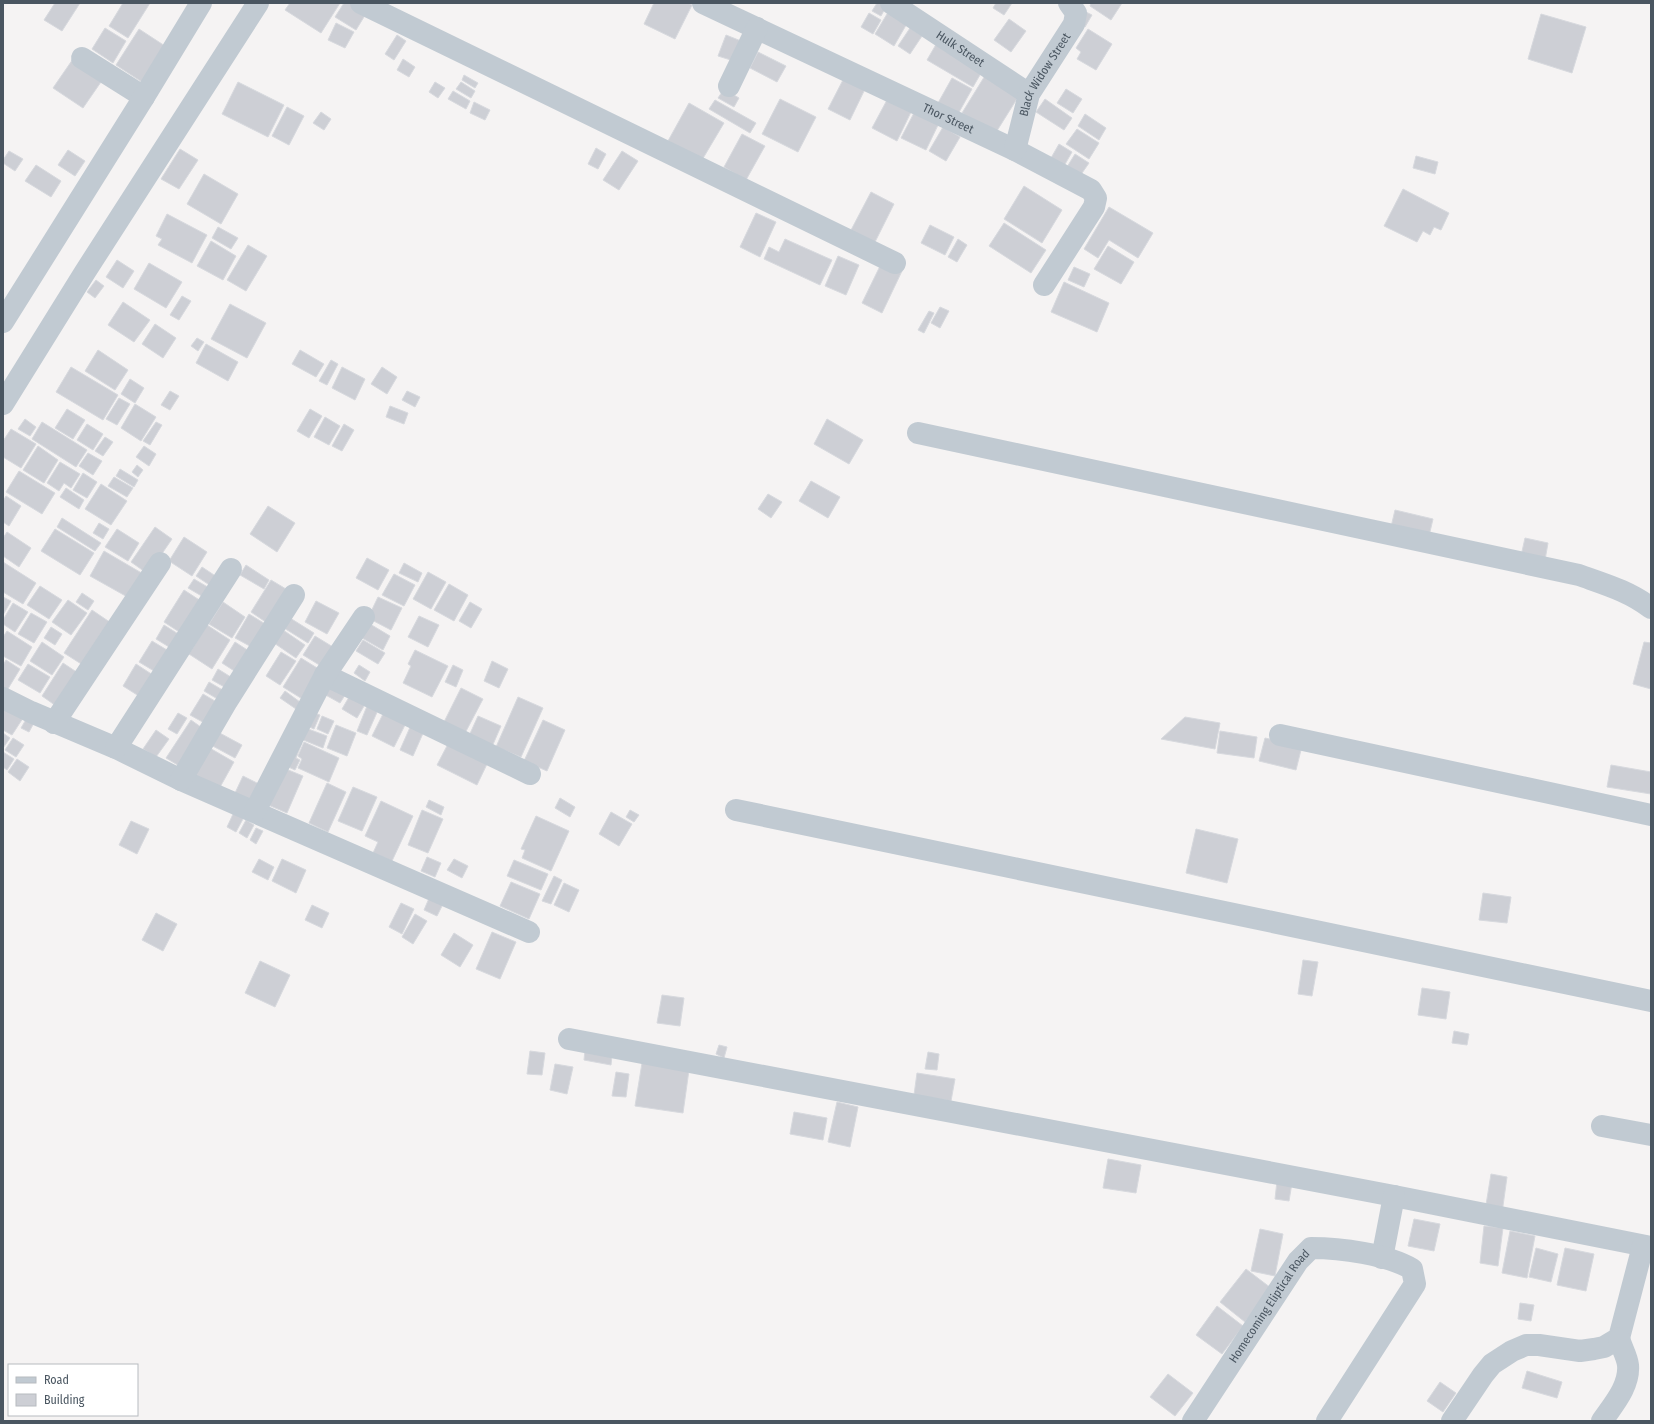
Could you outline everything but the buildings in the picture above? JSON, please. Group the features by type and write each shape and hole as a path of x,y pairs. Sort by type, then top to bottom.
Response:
{"street":[{"path":"3,404 85,272 258,3"},
{"path":"361,3 895,263"},
{"name":"Thor Street","path":"703,3 1015,150 1091,190 1096,198 1094,207 1044,285"},
{"name":"Hulk Street","path":"891,3 1029,94"},
{"name":"Black Widow Street","path":"1015,150 1029,94 1074,24 1076,13 1069,3"},
{"path":"3,322 144,97 192,7"},
{"path":"729,86 757,28"},
{"path":"82,58 144,97"},
{"path":"918,433 1579,575 1620,589 1651,608"},
{"path":"54,722 160,562"},
{"path":"116,748 231,569"},
{"path":"181,780 227,701 294,595"},
{"path":"255,812 325,675 364,617"},
{"path":"325,675 530,774"},
{"path":"3,698 54,722 116,748 181,780 529,932"},
{"path":"1280,735 1651,814"},
{"path":"736,810 1651,1001"},
{"path":"569,1040 1394,1196 1647,1246 1618,1338 1628,1364 1628,1376 1622,1390 1602,1421"},
{"path":"1602,1126 1651,1135"},
{"path":"1382,1258 1394,1196"},
{"name":"Homecoming Eliptical Road","path":"1193,1421 1298,1261 1310,1248 1331,1248 1400,1262 1412,1269 1415,1284 1327,1421"},
{"path":"1452,1421 1492,1364 1512,1351 1526,1345 1538,1345 1580,1351 1604,1347 1618,1338"}]}
